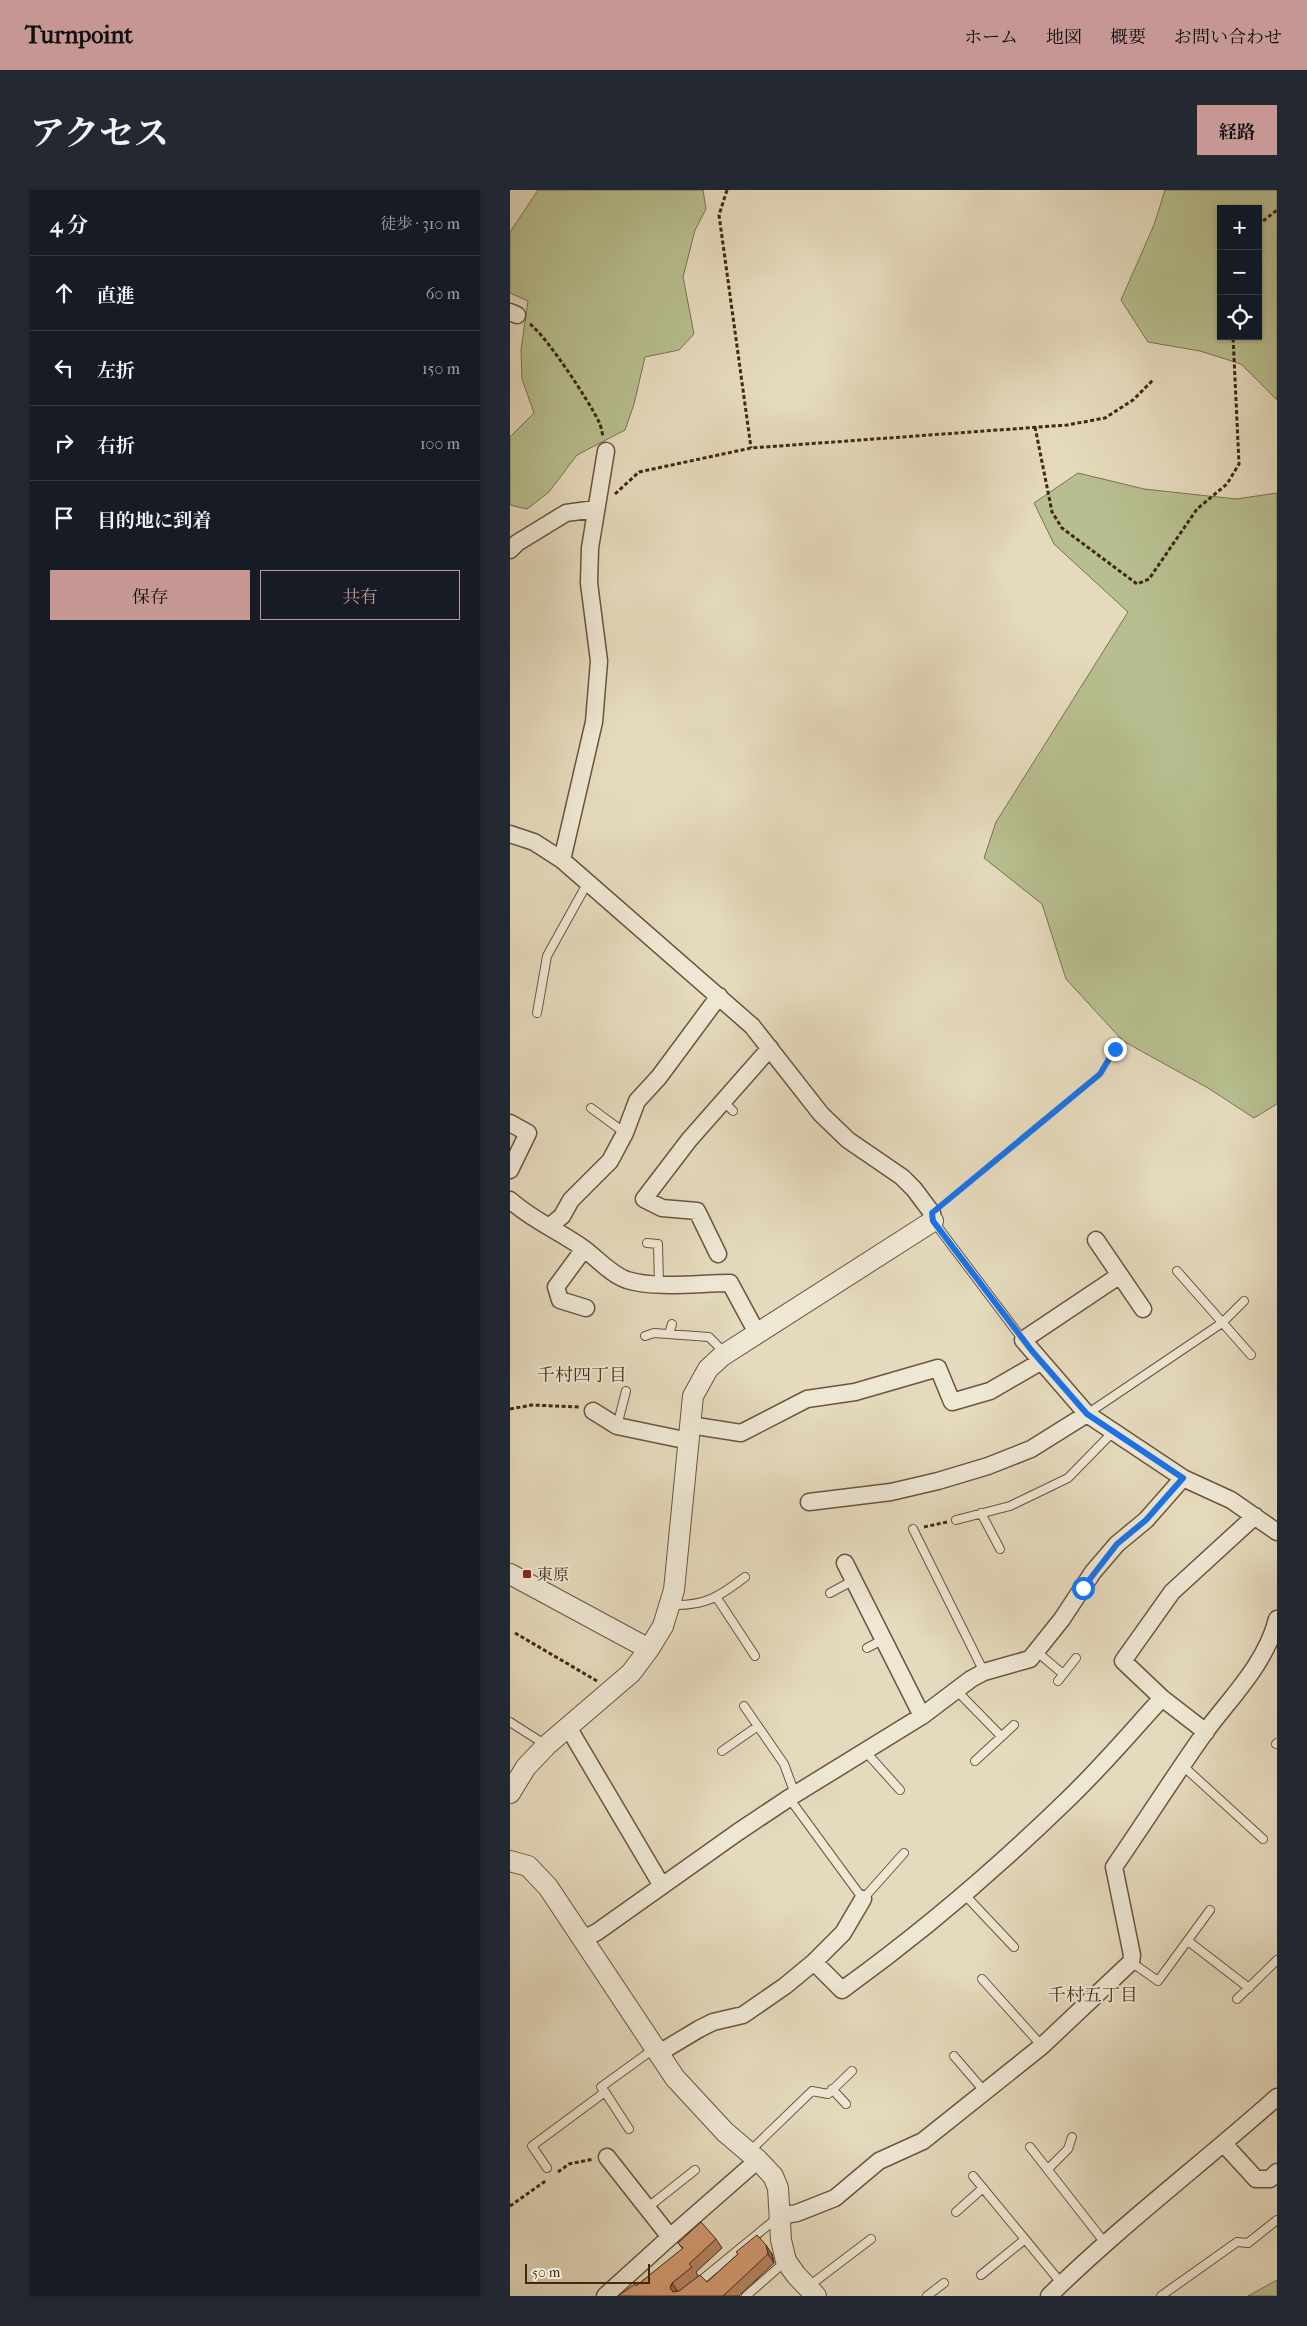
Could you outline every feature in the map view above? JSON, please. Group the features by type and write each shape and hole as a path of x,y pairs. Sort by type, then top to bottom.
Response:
{"street":[{"path":"562,860 594,722 599,661 589,583 590,548 606,451"},
{"path":"510,550 517,543 566,514 595,511"},
{"path":"510,834 534,842 562,860 719,996 752,1026 821,1114 848,1140 902,1177 914,1188 932,1217 726,1353 708,1368 699,1381 693,1396 671,1604 663,1626 650,1649 631,1673 547,1745 526,1767 510,1794"},
{"path":"549,1227 562,1216 571,1200 610,1161 625,1133 637,1101 659,1077 719,996"},
{"path":"718,1254 697,1211 662,1208 644,1199 688,1140 728,1106 770,1048"},
{"path":"510,1123 528,1133 510,1170"},
{"path":"510,1200 523,1212 584,1248 608,1269 626,1280 659,1284 730,1283 757,1333"},
{"path":"1096,1240 1143,1309"},
{"path":"576,1310 560,1300 556,1287 584,1248"},
{"path":"1120,1275 1023,1340 1040,1362 1087,1414 1183,1478 1231,1500 1277,1532"},
{"path":"593,1411 618,1426 690,1433 741,1433 807,1400 855,1392 938,1368 952,1402 990,1391 1040,1362"},
{"path":"809,1502 891,1492 938,1481 988,1466 1031,1450 1087,1414"},
{"path":"583,1939 597,1932 792,1796 922,1716 971,1679 984,1672 1030,1659 1062,1620 1099,1565 1117,1544 1146,1520 1183,1478"},
{"path":"1206,1732 1162,1698 1123,1661 1172,1592 1255,1516"},
{"path":"846,1562 922,1716"},
{"path":"510,1574 650,1649"},
{"path":"780,2216 797,2213 835,2198 879,2161 923,2141 1042,2046 1130,1962 1132,1956 1114,1867 1206,1732 1250,1675 1272,1638 1277,1619"},
{"path":"814,1962 842,1990 965,1895 1066,1801 1162,1698"},
{"path":"568,1727 662,1886"},
{"path":"510,1860 528,1866 538,1875 675,2078 725,2132 754,2156 773,2176 778,2188 782,2240 786,2261 811,2293"},
{"path":"657,2051 713,2022 743,2015 785,1986 814,1962 843,1933 863,1899"},
{"path":"1049,2296 1105,2243 1224,2144 1277,2097"},
{"path":"1224,2144 1256,2179 1270,2179 1277,2172"},
{"path":"605,2296 670,2237 754,2156"},
{"path":"607,2157 670,2237"}],"lane":[{"path":"537,1012 547,956 588,882"},
{"path":"591,1108 625,1133"},
{"path":"932,1217 1023,1340"},
{"path":"647,1243 658,1244 659,1284"},
{"path":"1176,1271 1252,1355"},
{"path":"1087,1414 1222,1323 1244,1301"},
{"path":"669,1334 672,1324"},
{"path":"645,1336 654,1333 710,1337 726,1353"},
{"path":"618,1426 626,1391"},
{"path":"956,1520 1010,1506 1068,1478 1113,1432"},
{"path":"982,1513 1000,1549"},
{"path":"913,1529 984,1672"},
{"path":"671,1604 683,1605 717,1598 744,1578"},
{"path":"830,1593 854,1580"},
{"path":"717,1598 755,1656"},
{"path":"867,1648 884,1639"},
{"path":"1036,1652 1060,1678 1076,1658"},
{"path":"957,1691 1002,1736"},
{"path":"744,1706 784,1764 792,1796 863,1899 904,1853"},
{"path":"510,1722 547,1745"},
{"path":"975,1760 1014,1725"},
{"path":"722,1751 758,1726"},
{"path":"865,1751 900,1790"},
{"path":"1183,1766 1263,1839"},
{"path":"965,1895 1014,1947"},
{"path":"1130,1962 1158,1981 1210,1910"},
{"path":"1188,1941 1249,1988"},
{"path":"1237,1999 1277,1960"},
{"path":"982,1978 1042,2046"},
{"path":"629,2129 601,2087 657,2051"},
{"path":"954,2056 984,2092"},
{"path":"754,2156 812,2091 828,2094 852,2071"},
{"path":"832,2090 846,2104"},
{"path":"547,2168 532,2146 605,2092"},
{"path":"1048,2169 1068,2149 1072,2138"},
{"path":"1030,2148 1105,2243"},
{"path":"647,2208 695,2170"},
{"path":"973,2176 1062,2284"},
{"path":"956,2212 983,2188"},
{"path":"682,2296 780,2216"},
{"path":"1161,2296 1237,2242 1248,2243 1277,2220"},
{"path":"811,2293 871,2239"},
{"path":"981,2275 1024,2240"},
{"path":"746,2296 786,2261"},
{"path":"928,2296 944,2283"}],"path":[{"path":"727,190 719,215 752,448"},
{"path":"1262,222 1277,210"},
{"path":"513,313 534,327 571,377 600,423 606,451"},
{"path":"1034,427 1052,512 1062,528 1137,584 1149,579 1197,508 1226,484 1238,464 1233,340"},
{"path":"595,511 639,472 752,448 1067,425 1105,418 1133,400 1154,379"},
{"path":"932,1217 1100,1074 1115,1049"},
{"path":"510,1409 532,1405 576,1406 593,1411"},
{"path":"913,1529 956,1520"},
{"path":"515,1633 612,1689"}],"green space":[{"path":"538,190 703,190 706,209 695,230 683,277 694,334 679,350 645,357 634,404 625,430 577,455 549,492 527,509 510,505 510,437 534,413 522,379 521,350 528,301 510,293 510,232"},
{"path":"1165,190 1277,190 1277,400 1241,364 1200,351 1148,342 1121,300 1154,225"},
{"path":"1078,473 1144,489 1236,499 1277,493 1277,1104 1254,1118 1208,1088 1123,1041 1066,979 1042,904 984,858 996,822 1128,612 1054,544 1034,503"},
{"path":"1277,2280 1277,2296 1248,2296"}],"building":[{"path":"701,2222 716,2239 689,2264 692,2267 672,2283 670,2288 673,2292 679,2291 700,2275 707,2282 738,2254 736,2252 757,2235 766,2245 768,2254 723,2296 618,2296 635,2284 636,2286 683,2248 678,2243"}],"place":[{"name":"東原","path":"527,1574"}],"district":[{"name":"千村四丁目","path":"582,1375"},
{"name":"千村五丁目","path":"1093,1995"}],"route":[{"path":"1083,1588 1093,1572 1117,1544 1146,1520 1183,1478 1087,1414 1040,1362 1023,1340 933,1221 932,1213 1100,1074 1108,1064 1115,1049"}]}
